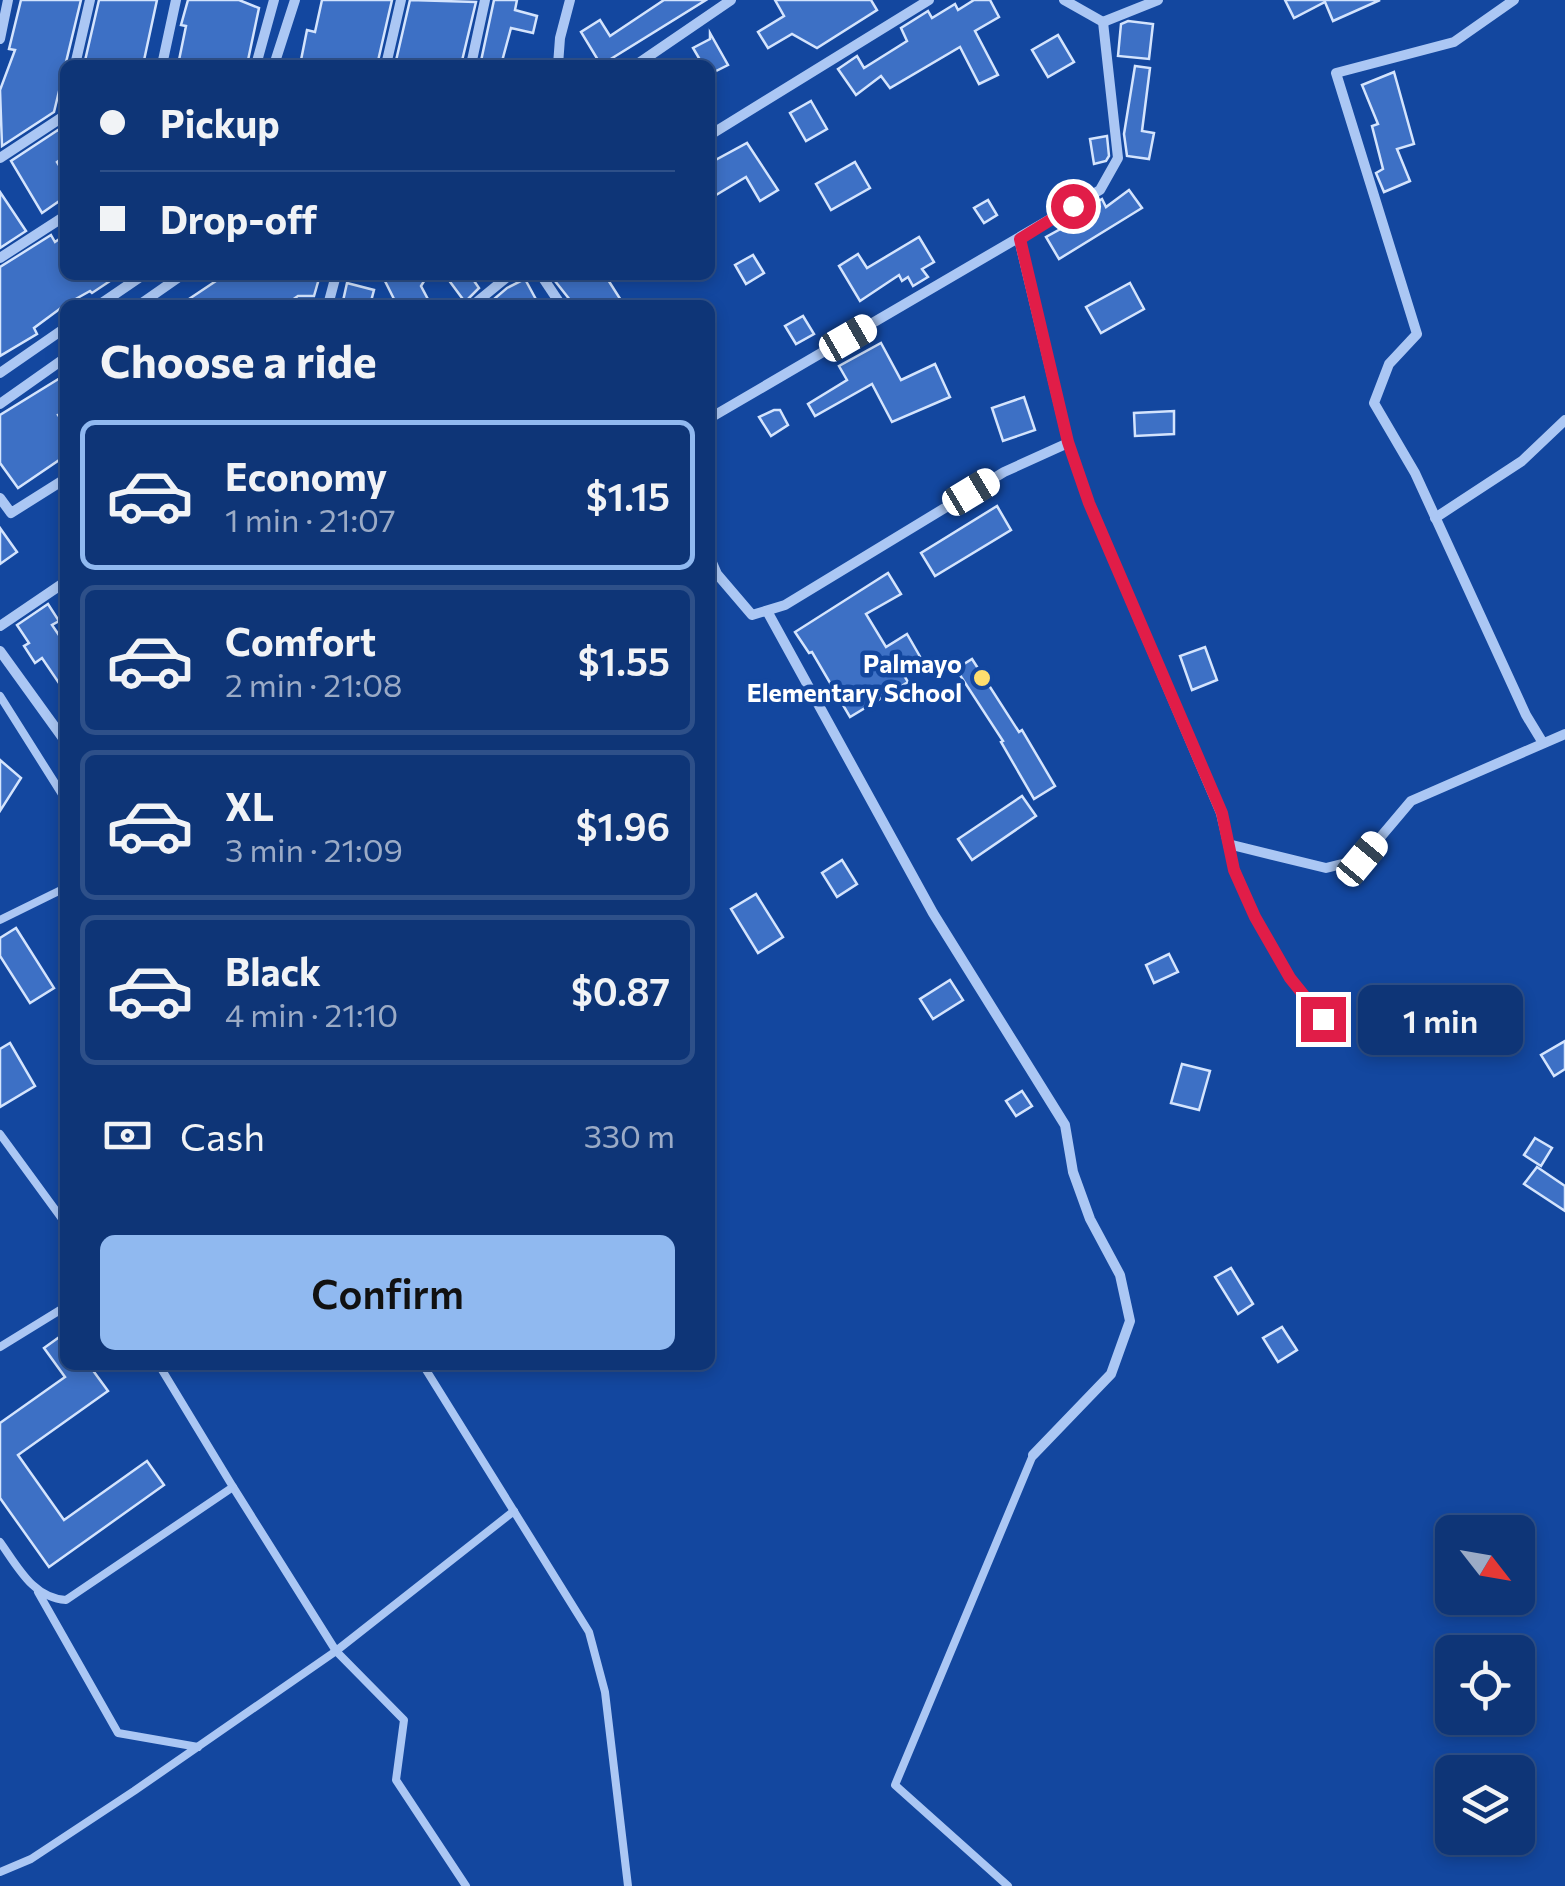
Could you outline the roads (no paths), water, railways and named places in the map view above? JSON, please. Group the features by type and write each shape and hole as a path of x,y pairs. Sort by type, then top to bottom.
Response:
{"street":[{"path":"0,38 8,0"},
{"path":"77,60 90,0"},
{"path":"163,60 176,0"},
{"path":"257,60 274,0"},
{"path":"276,60 296,0"},
{"path":"387,60 401,0"},
{"path":"471,60 485,0"},
{"path":"558,60 570,0"},
{"path":"643,60 731,0"},
{"path":"715,132 928,0"},
{"path":"1064,0 1103,22"},
{"path":"1103,22 1158,0"},
{"path":"1514,0 1454,42 1336,73 1416,334 1389,364 1374,403 1415,473 1526,715 1543,743"},
{"path":"715,415 1100,190 1118,158 1103,22"},
{"path":"0,158 60,119"},
{"path":"0,258 60,219"},
{"path":"1020,239 1068,442 1089,503 1222,813 1234,870 1255,917 1290,978 1323,1019"},
{"path":"106,300 136,280"},
{"path":"146,300 175,280"},
{"path":"478,300 501,280"},
{"path":"0,372 60,331"},
{"path":"0,404 60,362"},
{"path":"1435,518 1522,461 1565,420"},
{"path":"715,569 752,614 785,606 1004,472 1068,442"},
{"path":"0,498 11,514 60,482"},
{"path":"0,626 60,585"},
{"path":"767,610 933,913 1065,1125 1073,1172 1090,1219 1120,1275 1130,1322 1111,1374 1033,1455"},
{"path":"0,651 60,734"},
{"path":"1228,844 1326,868 1362,859 1412,801 1565,734"}],"lane":[{"path":"0,696 60,791"},
{"path":"0,920 60,890"},
{"path":"0,1134 4,1145 60,1217"},
{"path":"0,1347 60,1309"},
{"path":"161,1370 336,1651 404,1720 396,1780 466,1886"},
{"path":"425,1370 589,1632 605,1692 628,1886"},
{"path":"1008,1886 895,1786 1033,1455"},
{"path":"38,1592 66,1600 232,1486"},
{"path":"0,1872 31,1859 336,1651 514,1510"},
{"path":"0,1542 38,1592 118,1733 198,1747"}],"place":[{"name":"Palmayo Elementary School","path":"982,678"}]}
